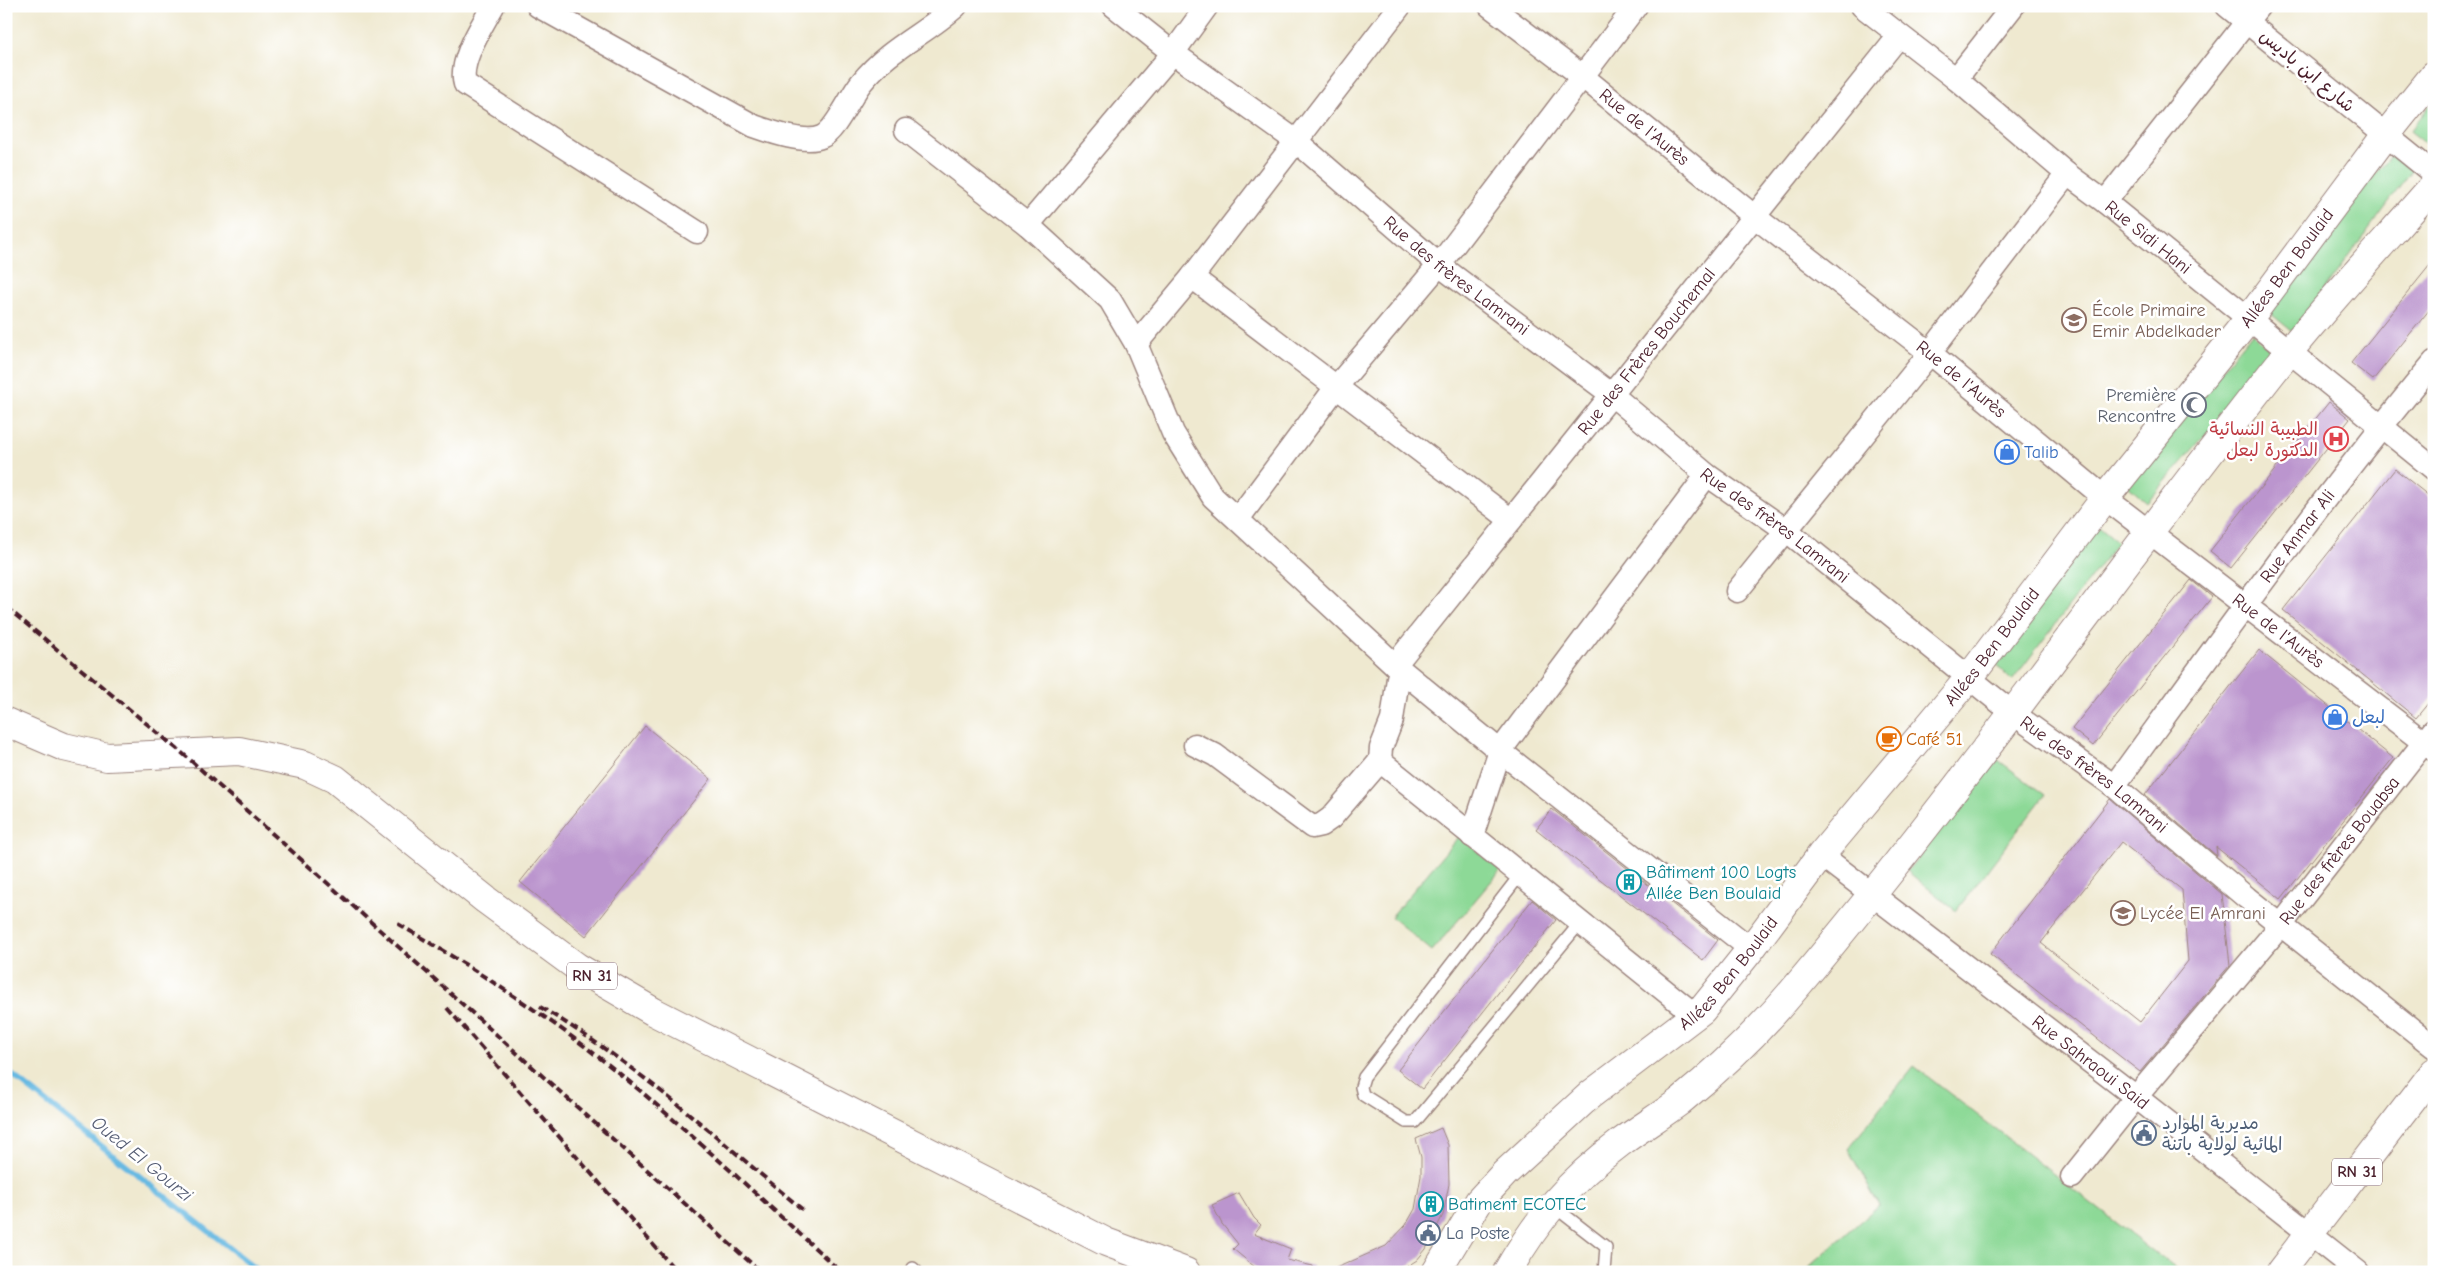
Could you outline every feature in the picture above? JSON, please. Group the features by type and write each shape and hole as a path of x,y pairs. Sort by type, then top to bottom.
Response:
{"main road":[{"name":"Allées Ben Boulaid","path":"1436,1272 1479,1201 1505,1173 1590,1095 1702,1010 1751,949 1821,855 1968,678 2105,498 2248,320 2385,136 2434,75"},
{"path":"1507,1272 1534,1226 1568,1187 1617,1145 1678,1103 1761,1028 1872,895 2014,714 2150,532 2289,352 2434,185"},
{"name":"RN 31","path":"6,722 64,747 107,757 239,751 305,765 335,779 486,900 577,967 654,1012 1106,1242 1186,1272"},
{"name":"RN 31","path":"2280,1272 2434,1072"}],"street":[{"path":"493,6 467,58 463,78 465,84 697,232"},
{"path":"538,6 754,126 773,133 814,139 828,134 861,83 888,54 956,6"},
{"name":"Rue des frères Lamrani","path":"1114,6 1173,52 1296,141 1439,265 1611,394 1707,475 1786,530 2014,714 2114,786 2281,925 2434,1047"},
{"path":"1028,225 1173,52 1207,6"},
{"path":"1136,344 1192,277 1400,6"},
{"name":"Rue de l'Aurès","path":"1490,6 1582,76 1755,217 1930,353 2105,498 2245,606 2431,741"},
{"path":"1238,519 1338,386 1439,265 1636,6"},
{"name":"Rue Sidi Hani","path":"1862,6 1898,36 1956,79 2067,174 2105,202 2248,320 2434,468"},
{"path":"1956,79 2013,6"},
{"name":"شارع ابن باديس","path":"2228,6 2253,14 2385,136 2434,174"},
{"path":"2105,202 2253,14"},
{"name":"Rue des Frères Bouchemal","path":"1397,671 1511,520 1898,36"},
{"path":"906,130 1028,225 1110,300 1136,344 1173,433 1212,497 1238,519 1397,671 1751,949"},
{"path":"1737,591 1930,353 2067,174"},
{"path":"1192,277 1338,386 1511,520"},
{"name":"Rue Anmar Ali","path":"2114,786 2245,606 2381,426 2434,362"},
{"path":"1472,836 1500,751 1707,475"},
{"path":"1195,745 1215,755 1312,827 1321,825 1330,818 1380,761 1381,748 1392,720 1397,671"},
{"name":"Rue des frères Bouabsa","path":"2072,1177 2431,741"},
{"path":"1380,761 1695,1015"},
{"name":"Rue Sahraoui Said","path":"1821,855 2136,1097 2358,1272"}],"lane":[{"path":"1520,875 1364,1077 1361,1087 1363,1095 1406,1122 1415,1122 1580,923"},
{"path":"1552,1205 1606,1248 1604,1272"}],"green space":[{"path":"2434,100 2434,135 2426,144 2410,131"},
{"path":"2394,151 2413,169 2293,332 2265,309"},
{"path":"2252,333 2274,354 2147,503 2127,485"},
{"path":"2094,522 2118,542 2012,681 1993,662"},
{"path":"1998,760 2045,795 1956,911 1907,871"},
{"path":"1459,836 1500,871 1432,951 1391,917"},
{"path":"1914,1066 2180,1272 1803,1272 1879,1205 1848,1149"}],"building":[{"path":"2434,260 2434,304 2373,380 2351,363"},
{"path":"2329,402 2350,419 2231,568 2210,551"},
{"path":"2395,469 2434,500 2434,696 2416,718 2283,610"},
{"path":"2191,580 2212,597 2093,746 2072,729"},
{"path":"2259,650 2393,758 2281,899 2216,847 2217,856 2145,795"},
{"path":"645,726 711,779 586,936 520,882"},
{"path":"2110,799 2222,894 2230,965 2140,1072 1990,954","holes":["2121,842 2182,890 2188,961 2140,1022 2041,943"]},
{"name":"Bâtiment 100 Logts Allée Ben Boulaid","path":"1552,809 1718,940 1703,960 1536,829"},
{"path":"1532,900 1556,920 1422,1089 1398,1070"},
{"name":"Batiment ECOTEC","path":"1441,1128 1448,1145 1449,1184 1443,1215 1426,1249 1417,1260 1398,1272 1327,1272 1386,1246 1406,1225 1415,1209 1421,1176 1421,1157 1416,1139"},
{"path":"1239,1193 1254,1218 1261,1225 1254,1234 1291,1249 1287,1260 1313,1266 1313,1272 1261,1272 1233,1249 1238,1244 1222,1224 1212,1205"}],"waterway":[{"name":"Oued El Gourzi","path":"6,1070 260,1272"}],"railway":[{"path":"6,607 188,758 761,1272"},
{"path":"398,924 525,1003 586,1047 694,1138 841,1272"},
{"path":"540,1007 610,1052 643,1077 708,1129 803,1210"},
{"path":"447,1008 677,1272"}],"place":[{"name":"École Primaire Emir Abdelkader","path":"2074,320"},
{"name":"Première Rencontre","path":"2194,405"},
{"name":"الطبيبة النسائية الدكتورة لبعل","path":"2336,439"},
{"name":"Talib","path":"2007,452"},
{"name":"لبعل","path":"2335,717"},
{"name":"Café 51","path":"1889,739"},
{"name":"Bâtiment 100 Logts Allée Ben Boulaid","path":"1629,882"},
{"name":"Lycée El Amrani","path":"2123,913"},
{"name":"مديرية الموارد المائية لولاية باتنة","path":"2144,1133"},
{"name":"Batiment ECOTEC","path":"1431,1204"},
{"name":"La Poste","path":"1428,1233"}]}
